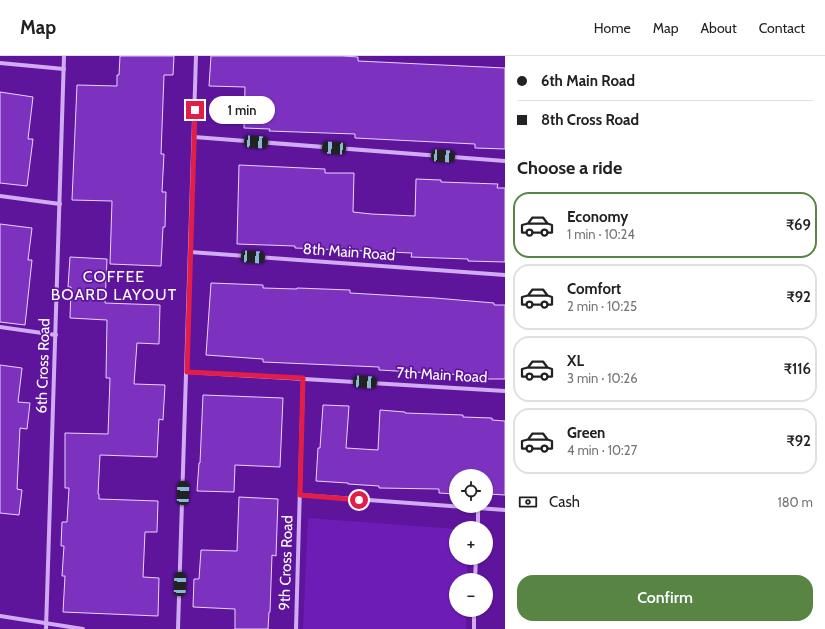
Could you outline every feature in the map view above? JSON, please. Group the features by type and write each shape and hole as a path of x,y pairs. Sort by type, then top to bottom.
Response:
{"street":[{"name":"6th Cross Road","path":"46,629 64,56"},
{"path":"178,629 196,56"},
{"path":"0,63 64,69"},
{"path":"194,137 505,161"},
{"path":"0,196 60,204"},
{"name":"8th Main Road","path":"190,252 505,275"},
{"path":"0,327 56,335"},
{"name":"7th Main Road","path":"187,372 505,391"},
{"name":"9th Cross Road","path":"296,629 303,378"},
{"path":"300,495 449,507"},
{"path":"493,510 505,510"},
{"path":"0,616 83,629"},
{"path":"474,617 474,629"}],"shaded area":[{"path":"308,518 449,528 449,565 467,565 467,573 449,573 449,617 466,617 466,629 303,629"}],"building":[{"path":"120,56 174,56 173,75 164,75 161,154 164,154 162,192 166,192 165,227 163,227 161,266 110,264 112,201 72,200 77,85 117,86"},
{"path":"211,56 343,56 358,57 358,61 505,68 505,149 475,148 475,144 355,138 355,134 269,131 270,129 244,128 245,87 209,86"},
{"path":"0,92 33,97 28,139 33,139 27,186 0,183"},
{"path":"239,165 325,169 325,173 354,173 353,212 371,214 415,216 416,179 441,180 441,182 498,184 497,188 505,188 505,262 411,257 412,253 237,244"},
{"path":"0,224 32,228 28,260 32,260 25,325 0,322"},
{"path":"70,257 107,259 105,303 160,305 159,344 137,343 134,384 165,385 163,420 159,419 157,457 100,455 98,494 99,499 158,501 157,532 145,532 143,577 159,578 158,616 63,612 65,576 62,576 64,546 61,546 62,522 67,522 69,488 65,488 65,433 108,434 110,378 106,378 107,320 70,318 71,287 68,287"},
{"path":"211,283 263,285 263,288 350,290 350,293 435,298 505,305 505,379 465,379 465,375 379,370 379,367 263,362 263,359 206,355"},
{"path":"0,365 22,368 18,402 30,403 27,429 20,428 17,489 22,490 19,515 0,513"},
{"path":"203,395 283,398 280,467 235,465 234,492 197,491 200,463"},
{"path":"323,405 349,406 346,448 378,450 380,410 405,413 463,415 463,417 492,418 492,420 505,421 505,495 493,494 493,469 449,469 449,494 439,493 439,489 379,488 379,486 316,481 318,448 320,448"},
{"path":"239,497 278,499 276,556 272,555 268,629 235,629 235,609 193,607 194,579 199,579 201,550 237,551"}],"district":[{"name":"COFFEE BOARD LAYOUT","path":"114,285"}],"route":[{"path":"195,110 187,372 303,378 300,495 359,500"}]}
